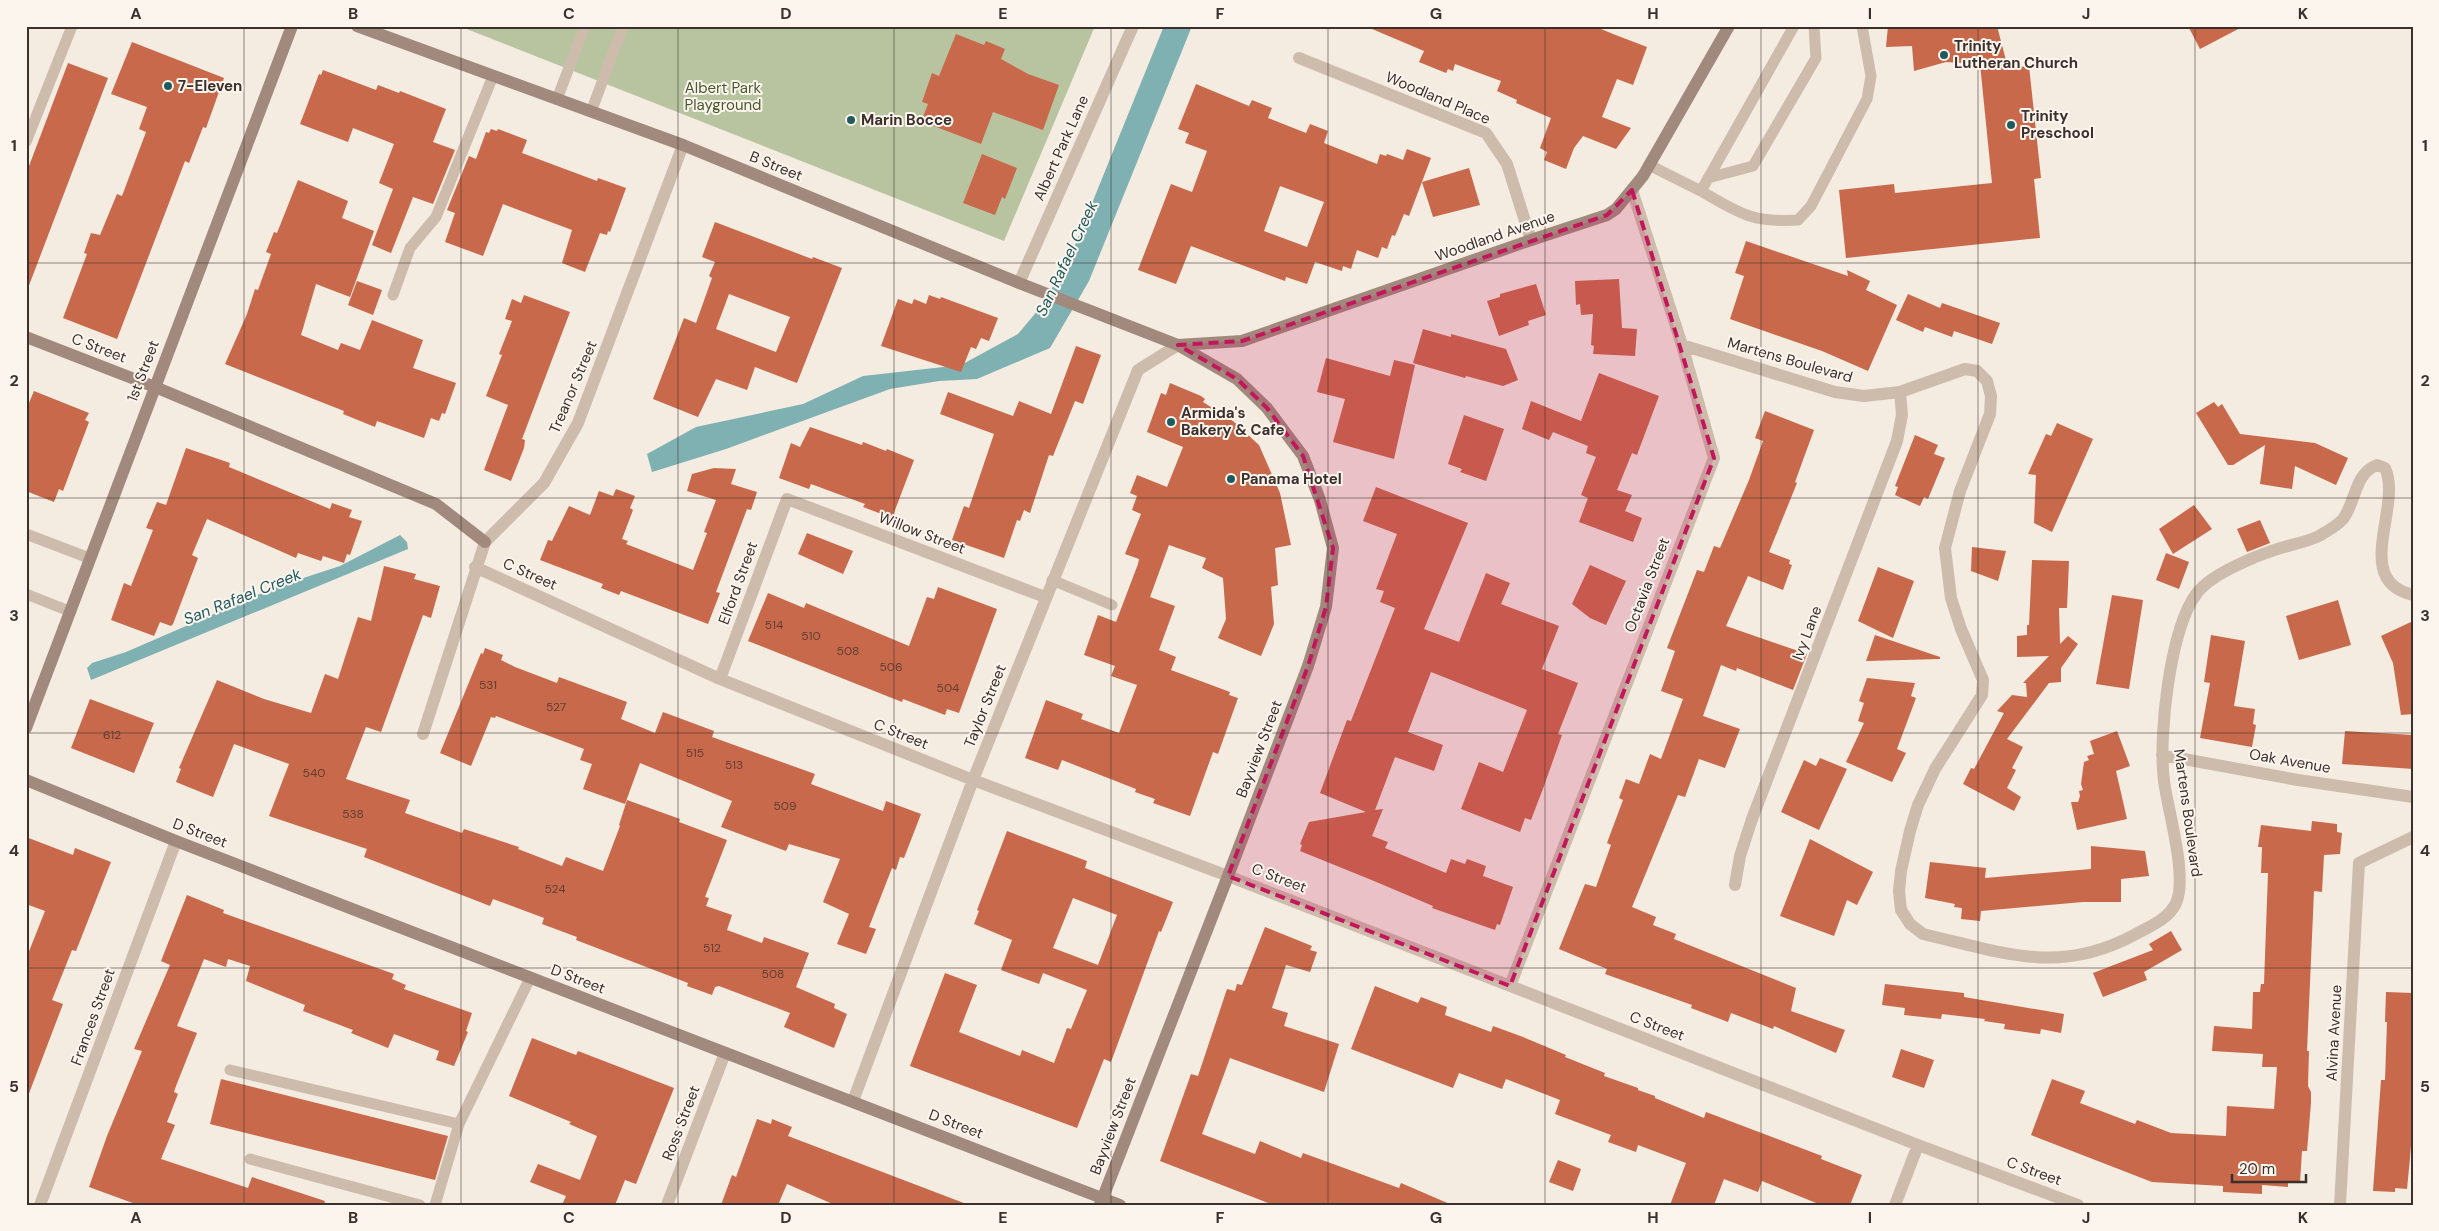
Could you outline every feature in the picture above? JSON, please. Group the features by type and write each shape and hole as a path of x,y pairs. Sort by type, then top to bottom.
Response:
{"street":[{"name":"1st Street","path":"26,728 292,26"},
{"name":"B Street","path":"357,26 683,145 1178,346"},
{"name":"Albert Park Lane","path":"1019,283 1133,26"},
{"name":"Woodland Avenue","path":"1178,346 1242,341 1607,215 1616,209 1632,190 1649,165 1728,26"},
{"name":"Woodland Place","path":"1299,58 1486,133 1507,164 1531,240"},
{"name":"Treanor Street","path":"423,734 475,567 485,542 544,483 578,423 683,145"},
{"name":"Octavia Street","path":"1510,986 1714,458 1682,345 1632,190"},
{"name":"C Street","path":"26,338 155,386 436,504 485,542"},
{"name":"Martens Boulevard","path":"1682,345 1834,392 1864,396 1900,392 1965,369 1976,372 1987,382 1991,396 1990,414 1960,491 1945,548 1951,598 1961,629 1983,680 1982,695 1935,769 1918,804 1910,831 1901,871 1899,891 1901,910 1910,924 1923,934 2016,956 2039,959 2088,954 2114,946 2166,917 2176,904 2181,886 2162,755 2162,729 2177,644 2186,609 2198,591 2227,570 2276,550 2318,536 2342,520 2360,480 2369,468 2377,465 2385,468 2389,476 2390,489 2380,547 2382,562 2386,576 2391,584 2402,592 2413,595"},
{"name":"Taylor Street","path":"852,1101 973,780 1138,370 1178,346"},
{"name":"Bayview Street","path":"1101,1201 1308,666 1326,607 1333,548 1320,500 1303,456 1267,408 1237,379 1178,346"},
{"name":"Ivy Lane","path":"1735,885 1740,856 1752,819 1897,441 1902,415 1900,392"},
{"name":"Willow Street","path":"787,499 1046,597"},
{"name":"Elford Street","path":"720,679 787,499"},
{"name":"C Street","path":"475,567 720,679 973,780 1228,876 1918,1146 2078,1205"},
{"name":"Oak Avenue","path":"2162,755 2290,779 2413,797"},
{"name":"D Street","path":"26,780 176,841 852,1101 1101,1201 1120,1205"},
{"name":"Alvina Avenue","path":"2340,1205 2359,863 2413,837"},
{"name":"Frances Street","path":"40,1205 176,841"},
{"name":"Ross Street","path":"667,1205 725,1053"},
{"path":"1895,1205 1918,1146"}],"lane":[{"path":"26,142 72,26"},
{"path":"557,99 585,26"},
{"path":"591,112 622,26"},
{"path":"1700,191 1794,26"},
{"path":"1708,178 1753,166 1816,58 1814,26"},
{"path":"1649,165 1743,215 1774,222 1798,220 1811,206 1868,99 1871,76 1862,26"},
{"path":"393,295 410,248 436,217 494,76"},
{"path":"26,534 89,558"},
{"path":"1052,580 1112,605"},
{"path":"26,594 70,611"},
{"path":"435,1205 459,1124 530,978"},
{"path":"230,1070 459,1124"},
{"path":"250,1159 420,1205"}],"highlighted area":[{"path":"1632,190 1714,458 1510,986 1228,876 1308,666 1326,607 1333,548 1303,456 1267,408 1237,379 1178,345 1242,341 1607,215"}],"green space":[{"name":"Albert Park Playground","path":"459,26 1095,26 1004,241"}],"water":[{"path":"1164,26 1192,26 1089,281 1050,348 977,379 939,381 890,389 726,449 652,472 647,454 696,427 803,404 863,376 961,365 1018,334 1044,303 1075,245"},
{"path":"400,535 407,542 408,549 91,680 87,668 92,663 126,652 276,587 340,566"}],"building":[{"path":"1365,26 1594,26 1647,47 1633,85 1617,79 1602,117 1631,128 1616,149 1583,136 1574,148 1566,169 1544,160 1547,152 1540,148 1551,118 1516,103 1517,100 1497,91 1501,81 1455,64 1453,71 1448,69 1446,73 1419,62 1424,51"},
{"name":"Trinity Preschool","path":"1888,26 1997,26 2008,68 2029,66 2041,178 2034,179 2040,238 1846,258 1839,190 1894,184 1895,193 1992,183 1980,64 1946,62 1914,71 1912,46 1886,47"},
{"path":"2188,26 2244,26 2200,49"},
{"path":"956,34 984,45 986,41 1005,49 1001,59 1028,74 1059,85 1043,130 993,112 981,144 931,125 931,123 922,119 928,104 922,102 932,73 939,76"},
{"path":"132,42 224,78 206,128 203,127 189,163 185,161 117,339 63,318 87,254 84,253 91,233 100,235 117,194 122,196 146,132 139,129 147,107 111,94"},
{"path":"68,63 108,78 28,288 26,288 26,174"},
{"path":"323,70 376,90 378,85 399,93 400,91 446,109 433,142 455,150 433,204 413,197 391,253 372,245 393,189 379,183 394,144 353,128 348,142 300,124 319,74 321,75"},
{"path":"1196,84 1249,106 1252,100 1272,108 1268,118 1306,133 1310,124 1328,131 1324,143 1377,164 1380,154 1386,156 1387,154 1403,160 1407,149 1431,158 1409,216 1404,214 1395,236 1392,235 1387,249 1382,247 1378,258 1357,250 1351,269 1343,266 1342,271 1315,262 1307,284 1286,277 1285,281 1191,246 1176,284 1138,270 1171,184 1192,192 1207,151 1185,143 1189,133 1178,129","holes":["1280,186 1324,202 1307,247 1264,231"]},
{"path":"491,129 497,131 498,129 527,140 522,153 597,181 598,178 626,188 610,232 608,231 607,235 600,233 585,272 562,263 572,230 503,204 483,256 445,242 455,213 447,210 469,156 476,159 486,132 489,133"},
{"path":"982,154 1017,168 1005,199 1002,197 995,215 963,203"},
{"path":"1469,168 1480,205 1433,217 1422,182"},
{"path":"298,180 348,201 342,218 374,231 350,297 316,284 301,335 338,350 341,343 360,350 372,320 423,340 413,368 456,383 445,414 442,413 439,421 431,418 424,438 377,421 375,427 343,414 344,411 225,364 247,314 255,289 258,290 271,254 266,252 274,232 277,233"},
{"path":"715,222 812,259 813,257 842,268 797,383 755,367 747,390 716,379 698,417 653,399 684,318 696,323 712,278 709,276 715,262 702,257","holes":["729,294 790,317 776,352 716,329"]},
{"path":"1746,241 1848,276 1847,270 1870,281 1866,290 1897,305 1868,371 1822,351 1730,319 1744,276 1735,273"},
{"path":"1619,279 1622,328 1637,329 1635,356 1593,354 1594,346 1591,345 1593,314 1581,315 1580,304 1576,305 1575,281"},
{"path":"357,281 382,290 373,315 348,305"},
{"path":"1536,284 1546,315 1528,321 1529,325 1499,336 1487,301 1500,297 1500,294"},
{"path":"1908,294 1940,308 1942,303 2000,323 1992,344 1954,331 1952,337 1925,327 1923,332 1896,320"},
{"path":"524,295 570,312 522,439 525,440 524,448 511,481 484,470 508,405 486,396 502,355 499,354 512,321 505,319 512,299 521,303"},
{"path":"929,295 940,299 941,297 998,318 989,341 981,338 976,349 971,347 961,372 881,346 898,299 912,304 914,299 926,304"},
{"path":"1423,329 1451,337 1451,334 1506,349 1518,380 1503,386 1466,376 1465,378 1413,363"},
{"path":"1076,346 1101,355 1083,404 1075,401 1053,456 1049,455 1030,513 1024,510 1020,521 1017,520 1004,558 952,540 964,506 969,508 994,434 940,414 948,392 1013,416 1019,401 1051,414"},
{"path":"1326,358 1390,376 1394,360 1415,365 1394,459 1333,442 1345,399 1317,392"},
{"path":"1599,373 1659,396 1637,455 1632,453 1617,490 1632,495 1625,511 1642,518 1633,542 1579,522 1588,498 1581,495 1596,457 1586,453 1588,446 1553,432 1549,440 1522,429 1531,401 1581,421"},
{"path":"1170,383 1201,396 1205,399 1203,402 1233,421 1259,445 1280,493 1291,545 1275,548 1278,585 1271,587 1274,624 1261,656 1218,638 1226,619 1223,578 1202,568 1206,558 1169,545 1150,597 1175,606 1159,650 1176,657 1171,670 1230,692 1229,695 1238,698 1218,754 1213,752 1190,816 1153,803 1155,799 1135,792 1136,789 1062,760 1058,770 1025,758 1046,700 1083,714 1081,719 1119,733 1137,685 1111,676 1115,666 1084,655 1098,615 1116,622 1138,564 1139,559 1125,554 1141,514 1132,510 1137,496 1130,493 1137,475 1167,487 1183,447 1147,432 1161,393 1166,395"},
{"path":"34,391 89,413 85,420 89,422 63,491 59,489 54,502 26,491 26,410"},
{"path":"2214,402 2218,407 2222,404 2240,434 2315,443 2348,458 2336,485 2295,466 2292,489 2260,484 2265,445 2233,465 2228,465 2196,413"},
{"path":"1765,411 1814,430 1795,482 1797,483 1769,552 1790,560 1789,564 1792,565 1783,590 1748,576 1726,626 1807,654 1793,690 1737,668 1736,671 1721,665 1703,716 1740,729 1725,768 1699,759 1685,797 1678,795 1632,907 1656,917 1653,925 1676,934 1674,939 1796,988 1791,1011 1845,1030 1836,1053 1774,1026 1773,1029 1731,1013 1728,1022 1691,1008 1692,1005 1605,974 1607,969 1559,949 1585,884 1596,887 1611,845 1607,843 1623,800 1619,798 1626,779 1639,784 1650,754 1661,759 1683,699 1661,691 1675,651 1667,648 1697,570 1704,572 1714,546 1720,548 1749,480 1763,441 1755,438"},
{"path":"1464,415 1504,429 1486,481 1460,472 1462,469 1448,464"},
{"path":"2057,423 2093,439 2052,532 2034,523 2036,475 2028,474 2046,434 2051,436"},
{"path":"810,427 862,445 863,442 886,451 887,449 914,460 892,518 863,507 865,504 811,484 809,489 779,478 791,443 800,447"},
{"path":"1915,435 1938,445 1934,454 1945,458 1928,499 1924,497 1920,506 1895,495 1898,487 1895,486"},
{"path":"186,448 230,463 229,467 330,509 332,503 352,510 349,517 362,521 350,555 347,554 344,563 323,556 321,561 298,553 296,558 207,519 192,555 198,558 173,624 171,626 160,622 154,636 111,620 124,583 131,586 153,530 146,528 157,502 166,505"},
{"path":"714,468 736,469 731,484 757,492 751,510 747,509 716,592 720,593 708,624 621,591 619,595 601,588 603,584 540,560 548,540 552,541 569,506 590,515 599,491 613,496 616,489 635,496 630,508 633,510 622,539 628,541 626,544 693,570 707,533 704,532 716,500 687,491 692,474"},
{"path":"1376,487 1468,523 1424,629 1459,642 1486,573 1510,583 1501,604 1559,626 1542,669 1578,683 1558,734 1562,735 1531,820 1525,818 1520,832 1461,809 1479,762 1503,772 1527,710 1431,672 1408,732 1443,745 1434,771 1395,757 1375,810 1383,809 1372,836 1388,842 1385,848 1446,873 1451,859 1465,864 1467,859 1486,866 1483,876 1513,887 1500,925 1497,924 1495,930 1432,908 1433,906 1300,851 1302,845 1300,844 1309,822 1366,812 1320,793 1347,720 1351,721 1395,608 1380,602 1384,591 1376,589 1397,534 1363,521"},
{"path":"2194,505 2212,529 2173,554 2159,529"},
{"path":"2260,520 2270,543 2247,552 2237,529"},
{"path":"807,533 853,551 843,574 798,554"},
{"path":"1972,547 2006,551 1998,581 1971,571"},
{"path":"2166,553 2189,562 2179,589 2156,580"},
{"path":"2032,560 2069,561 2067,608 2059,608 2060,644 2068,636 2078,644 2061,668 2061,682 2049,683 2007,739 2023,747 2012,768 2016,770 2007,788 2021,797 2014,811 1963,784 1971,768 1974,769 2004,713 1997,711 2012,695 2027,697 2026,683 2023,683 2049,656 2017,657 2017,636 2027,635 2027,625 2029,625"},
{"path":"1590,565 1626,581 1606,625 1590,618 1572,604"},
{"path":"384,566 416,574 414,579 440,586 431,618 423,615 381,732 366,727 346,779 410,800 405,813 462,833 464,829 519,847 518,849 562,866 566,857 603,871 620,826 627,800 680,819 679,822 727,840 705,897 709,898 706,906 732,915 727,930 762,943 764,937 809,953 796,987 835,1004 834,1008 847,1014 834,1048 784,1027 790,1013 719,986 715,987 712,995 687,986 688,983 576,940 577,937 542,924 544,918 493,899 490,906 364,857 367,849 269,816 289,764 234,744 213,797 176,782 181,769 179,768 217,680 264,699 311,713 325,674 338,679 358,617 371,621"},
{"path":"1878,567 1914,581 1893,638 1858,621"},
{"path":"938,587 997,609 959,713 947,709 945,715 903,699 902,702 748,641 768,593 804,608 806,603 909,646 927,597 934,599"},
{"path":"2112,595 2143,600 2129,689 2096,684"},
{"path":"2338,600 2351,645 2299,660 2286,616"},
{"path":"2413,621 2413,714 2401,715 2393,663 2381,636"},
{"path":"1875,635 1940,657 1940,659 1866,661"},
{"path":"2211,635 2245,641 2234,706 2255,709 2253,724 2256,725 2252,747 2200,738 2210,683 2204,682"},
{"path":"485,648 503,655 501,660 515,667 557,683 559,677 627,702 621,719 655,733 663,712 714,731 712,737 815,774 811,784 883,811 886,801 921,814 904,858 900,857 896,870 892,868 869,927 876,929 866,954 837,944 849,914 823,902 840,859 789,844 786,851 721,827 732,801 640,763 625,804 583,789 592,764 580,760 584,749 496,716 495,718 491,717 471,766 440,753 481,653 483,654"},
{"path":"1867,678 1915,683 1911,696 1916,698 1897,749 1906,753 1892,782 1846,762 1864,723 1858,721 1864,703 1859,701"},
{"path":"90,699 154,723 134,773 71,748"},
{"path":"2117,731 2130,766 2116,771 2127,819 2077,830 2071,802 2078,802 2079,791 2083,790 2081,784 2084,762 2089,760 2087,756 2094,754 2090,741"},
{"path":"2345,731 2413,735 2413,769 2342,764"},
{"path":"1820,758 1847,769 1819,830 1781,812 1804,760 1816,766"},
{"path":"2312,821 2337,824 2337,832 2342,833 2340,854 2324,855 2322,892 2314,891 2307,1051 2309,1051 2308,1086 2311,1092 2311,1103 2307,1151 2302,1151 2300,1183 2288,1182 2288,1187 2262,1185 2262,1194 2223,1192 2223,1186 2152,1182 2031,1135 2052,1079 2085,1091 2080,1103 2135,1124 2137,1120 2171,1133 2226,1136 2227,1106 2274,1109 2277,1067 2262,1067 2263,1054 2212,1051 2214,1026 2252,1029 2253,992 2260,992 2261,984 2264,984 2268,873 2261,873 2262,847 2258,847 2261,825 2311,831"},
{"path":"1007,831 1087,861 1085,868 1173,902 1161,932 1159,931 1111,1062 1104,1059 1077,1128 910,1066 945,973 977,985 959,1032 1020,1056 1022,1050 1054,1063 1067,1028 1071,1029 1087,990 1043,973 1039,984 1001,970 1012,940 974,924 979,911 977,910","holes":["1073,898 1117,915 1098,965 1053,948"]},
{"path":"26,837 73,855 75,848 111,862 76,951 72,950 52,1000 63,1004 28,1096 26,959 45,911 26,904"},
{"path":"1810,839 1873,872 1857,905 1847,900 1834,936 1780,916"},
{"path":"2091,846 2145,851 2149,876 2121,879 2121,902 2083,902 1981,911 1980,921 1961,919 1962,908 1954,907 1955,904 1925,898 1930,862 1986,868 1985,878 2091,869"},
{"path":"187,895 224,910 223,913 394,974 392,979 406,985 404,989 472,1013 466,1031 468,1032 454,1066 436,1060 439,1051 394,1034 388,1048 351,1033 353,1030 303,1011 305,1005 246,981 250,966 228,959 226,967 204,959 177,1026 197,1033 174,1092 178,1094 167,1122 175,1125 161,1159 248,1188 252,1177 325,1201 324,1205 138,1205 89,1187 107,1136 142,1051 134,1049 170,965 161,961"},
{"path":"1265,927 1312,946 1310,950 1317,952 1310,972 1286,965 1272,1008 1288,1013 1284,1026 1339,1044 1324,1092 1230,1058 1202,1134 1255,1154 1260,1141 1301,1158 1303,1153 1399,1188 1401,1183 1452,1205 1273,1205 1160,1161 1191,1074 1198,1076 1227,989 1235,991 1237,984 1242,985"},
{"path":"2171,931 2182,950 2144,972 2147,980 2103,997 2093,973 2153,950 2149,944"},
{"path":"1885,984 1964,993 1964,997 2064,1014 2061,1033 2041,1029 2040,1034 2004,1029 2005,1024 1984,1021 1985,1019 1942,1014 1941,1019 1904,1015 1905,1008 1882,1005"},
{"path":"1375,986 1418,1003 1421,997 1447,1007 1445,1015 1491,1032 1493,1026 1523,1037 1605,1073 1604,1076 1638,1088 1638,1090 1655,1096 1655,1098 1704,1118 1706,1112 1822,1156 1821,1159 1862,1175 1850,1205 1821,1205 1762,1181 1758,1192 1724,1179 1714,1205 1670,1205 1686,1163 1638,1145 1636,1152 1608,1142 1611,1135 1555,1114 1560,1100 1506,1079 1502,1089 1459,1073 1453,1088 1351,1049"},
{"path":"2386,992 2413,993 2413,1119 2410,1158 2407,1189 2395,1188 2395,1192 2373,1191 2381,1080 2385,1080"},
{"path":"532,1038 576,1055 578,1051 674,1088 636,1184 625,1180 615,1205 562,1205 566,1196 530,1182 538,1164 580,1180 597,1136 569,1124 571,1122 509,1096"},
{"path":"1901,1049 1934,1060 1924,1088 1892,1077"},
{"path":"221,1079 448,1136 435,1180 210,1124"},
{"path":"757,1119 771,1124 772,1119 792,1127 788,1136 969,1205 835,1205 787,1184 778,1205 721,1205 732,1175 736,1177"},
{"path":"1558,1160 1581,1169 1573,1191 1549,1182"}],"place":[{"name":"Trinity Lutheran Church","path":"1944,55"},
{"name":"7-Eleven","path":"168,86"},
{"name":"Marin Bocce","path":"851,120"},
{"name":"Trinity Preschool","path":"2011,125"},
{"name":"Armida's Bakery & Cafe","path":"1171,422"},
{"name":"Panama Hotel","path":"1231,479"}],"water label":[{"name":"San Rafael Creek","path":"1066,258"},
{"name":"San Rafael Creek","path":"242,596"}]}
